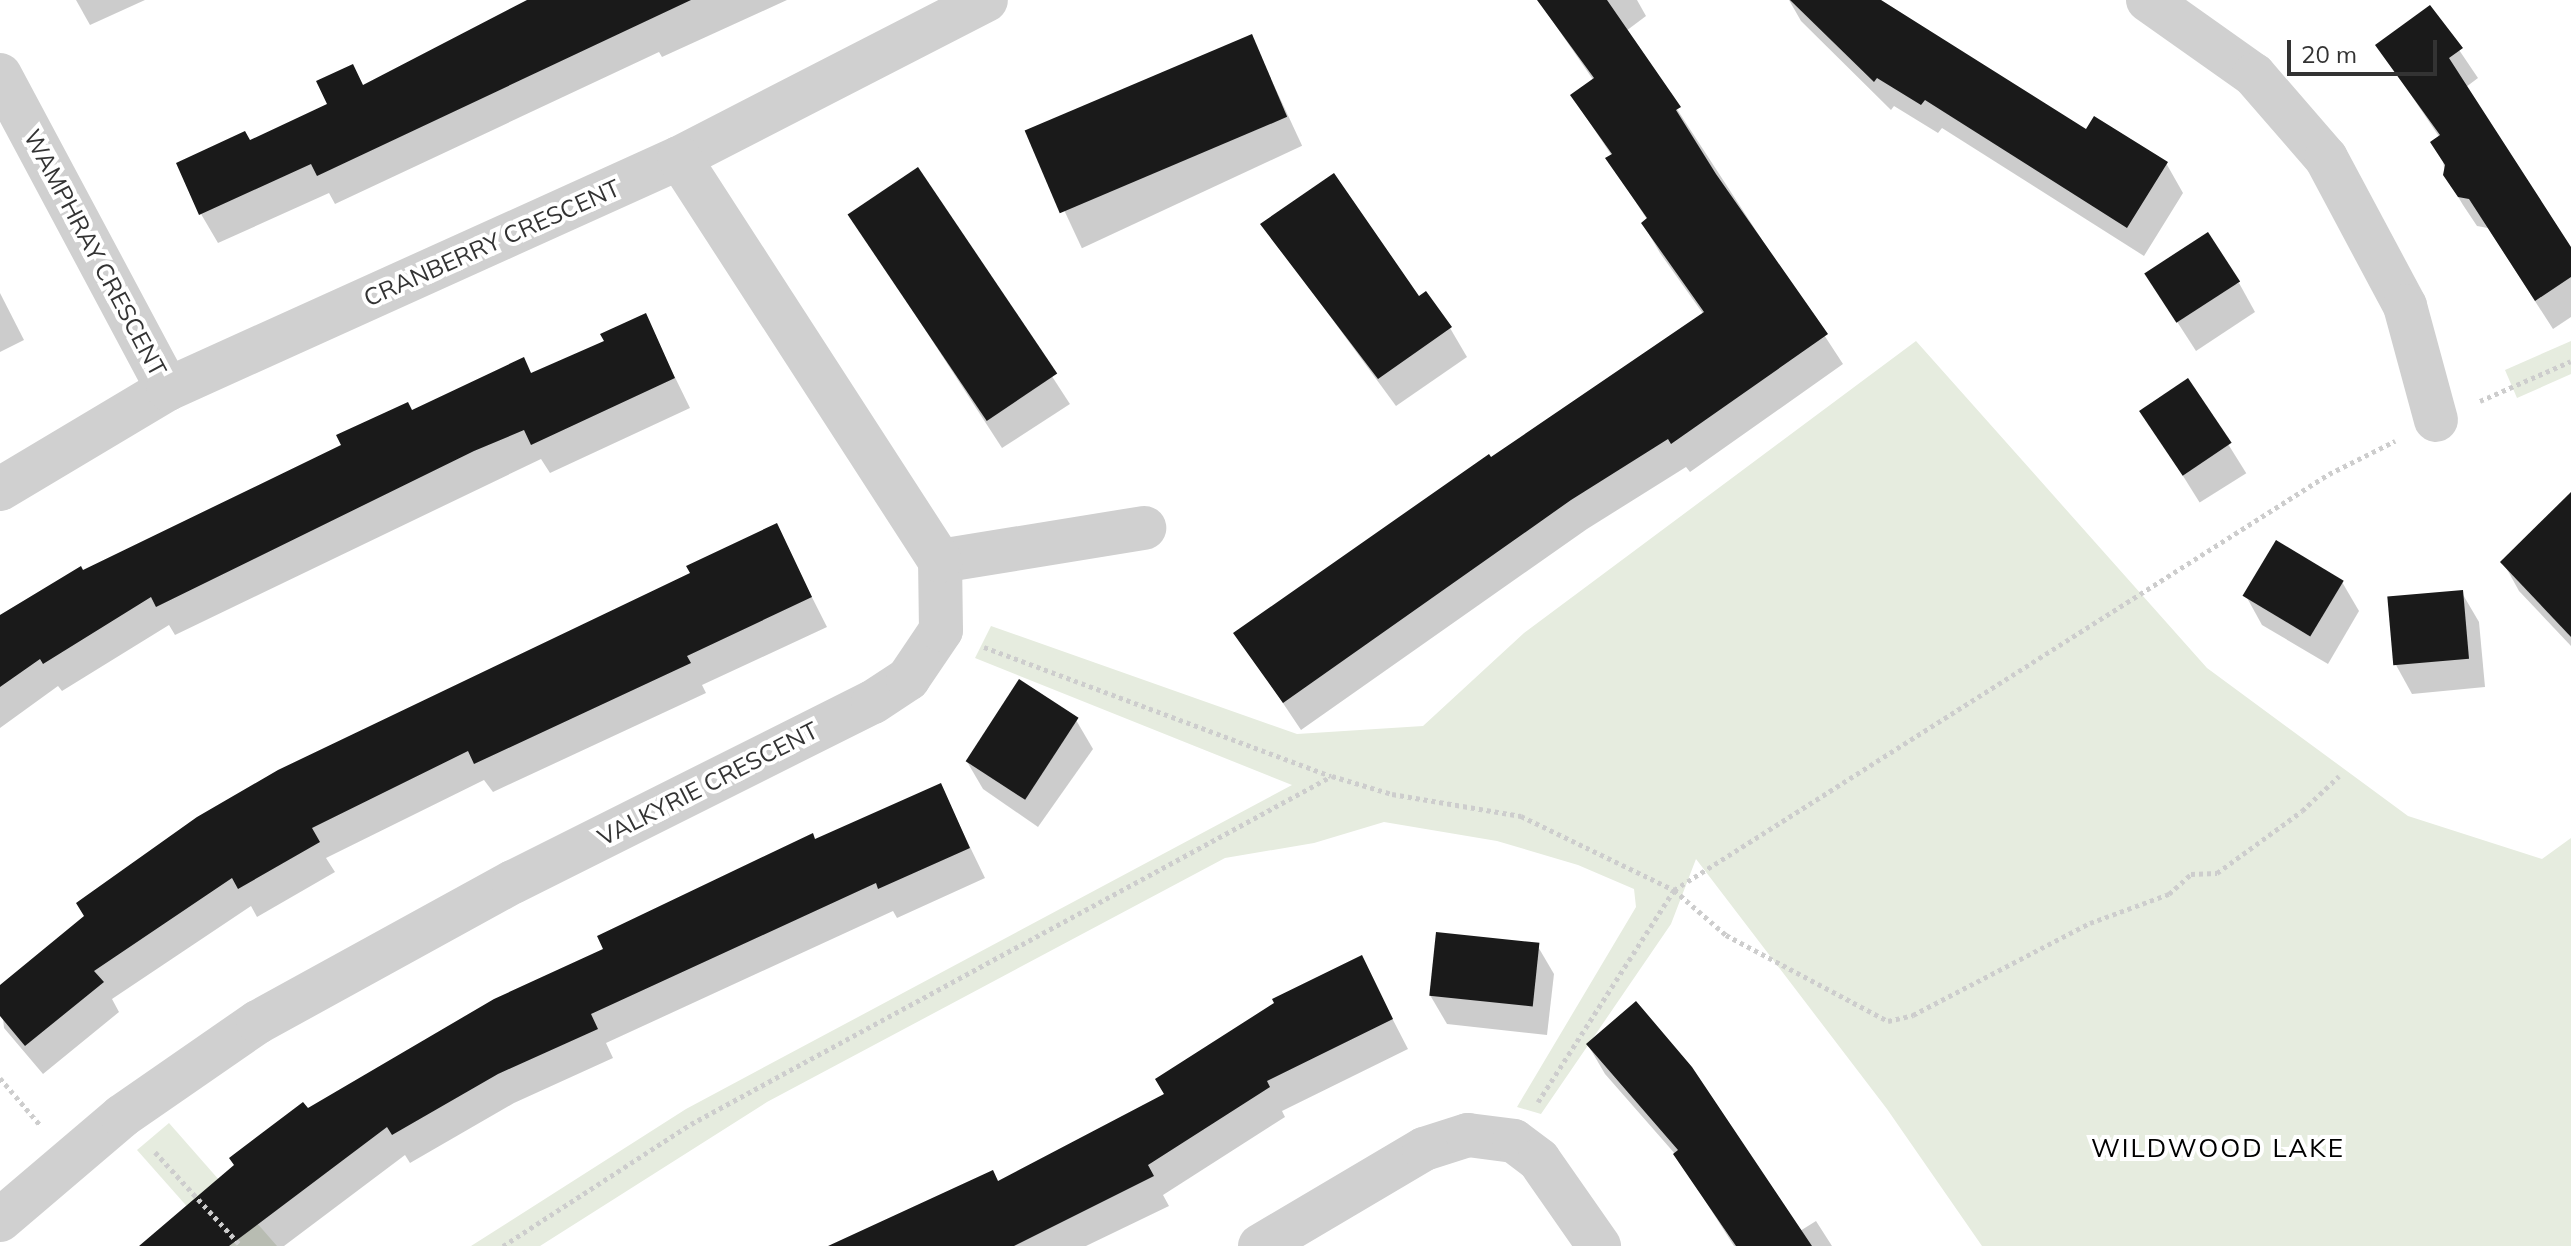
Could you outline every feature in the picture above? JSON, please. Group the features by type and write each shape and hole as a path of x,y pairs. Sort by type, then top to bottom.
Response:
{"street":[{"name":"CRANBERRY CRESCENT","path":"0,489 168,389 679,158 986,0"},
{"path":"2148,0 2254,75 2326,158 2405,306 2436,420"},
{"name":"WAMPHRAY CRESCENT","path":"0,75 168,389"},
{"path":"679,158 940,561 941,630"},
{"path":"940,561 1144,528"},
{"name":"VALKYRIE CRESCENT","path":"0,1220 122,1116 258,1022 513,882 873,702 908,679 941,630"},
{"path":"1260,1246 1424,1149 1468,1135 1514,1141 1539,1160 1599,1246"}],"path":[{"path":"1514,1141 1674,890 2329,474 2436,420 2571,361"},
{"path":"941,630 1097,693 1332,776 1392,794 1521,816 1674,890 1726,935 1888,1021 1913,1015 2090,923 2169,894 2191,874 2217,873 2313,803 2339,776"},
{"path":"503,1246 691,1124 1332,776"},
{"path":"0,1078 70,1159"},
{"path":"122,1116 241,1246"}],"shaded area":[{"path":"1916,341 2207,668 2408,816 2542,859 2571,838 2571,1246 1982,1246 1887,1109 1696,859 1671,924 1541,1114 1517,1107 1636,907 1634,889 1578,865 1497,841 1384,822 1314,843 1225,858 767,1102 540,1246 471,1246 686,1109 1292,785 975,658 991,626 1297,734 1423,726 1524,633"},
{"path":"2571,341 2571,374 2517,398 2505,370"},
{"path":"169,1123 277,1246 222,1246 137,1150"}],"building":[{"path":"527,0 691,0 317,176 311,164 199,215 176,163 245,131 250,140 327,104 316,81 353,64 363,85"},
{"path":"1537,0 1607,0 1681,107 1676,110 1716,174 1828,334 1671,444 1668,439 1571,500 1283,703 1233,633 1489,454 1491,457 1704,312 1641,223 1647,218 1605,158 1612,154 1570,95 1594,78"},
{"path":"1790,0 1881,0 2086,129 2094,116 2168,162 2127,228 1925,100 1921,105 1877,78 1874,82"},
{"path":"2430,5 2463,48 2449,58 2571,247 2571,277 2535,301 2469,199 2458,197 2443,175 2445,165 2430,142 2440,135 2375,45"},
{"path":"1252,34 1287,117 1060,213 1025,131"},
{"path":"918,167 1057,373 987,421 848,215"},
{"path":"1334,173 1419,296 1426,291 1452,327 1378,379 1260,224"},
{"path":"2208,232 2240,281 2176,323 2144,273"},
{"path":"646,313 675,378 531,445 524,430 474,451 156,607 151,597 43,664 40,659 0,687 0,615 81,566 83,570 341,445 336,435 408,402 412,410 524,357 531,373 604,341 600,334"},
{"path":"2188,378 2232,443 2183,476 2139,411"},
{"path":"2571,492 2571,637 2500,562"},
{"path":"777,523 812,597 687,656 691,663 474,764 468,751 312,828 320,842 238,889 232,878 94,971 104,982 25,1046 0,1016 0,985 84,916 76,903 197,817 278,770 690,573 686,566"},
{"path":"2276,540 2344,581 2310,636 2243,596"},
{"path":"2463,590 2469,659 2393,665 2387,597"},
{"path":"1019,679 1079,718 1025,800 966,761"},
{"path":"941,783 970,848 878,889 876,883 591,1014 598,1029 498,1074 392,1135 387,1127 229,1246 139,1246 234,1165 229,1158 303,1102 308,1108 494,999 603,949 597,936 813,833 815,839"},
{"path":"1436,932 1539,943 1533,1007 1429,996"},
{"path":"1362,955 1393,1019 1267,1081 1270,1087 1148,1165 1154,1176 1014,1246 828,1246 993,1170 998,1181 1164,1094 1155,1079 1274,1003 1272,999"},
{"path":"1636,1001 1692,1067 1812,1246 1736,1246 1673,1154 1678,1150 1586,1044"}],"district":[{"name":"WILDWOOD LAKE","path":"2218,1148"}]}
